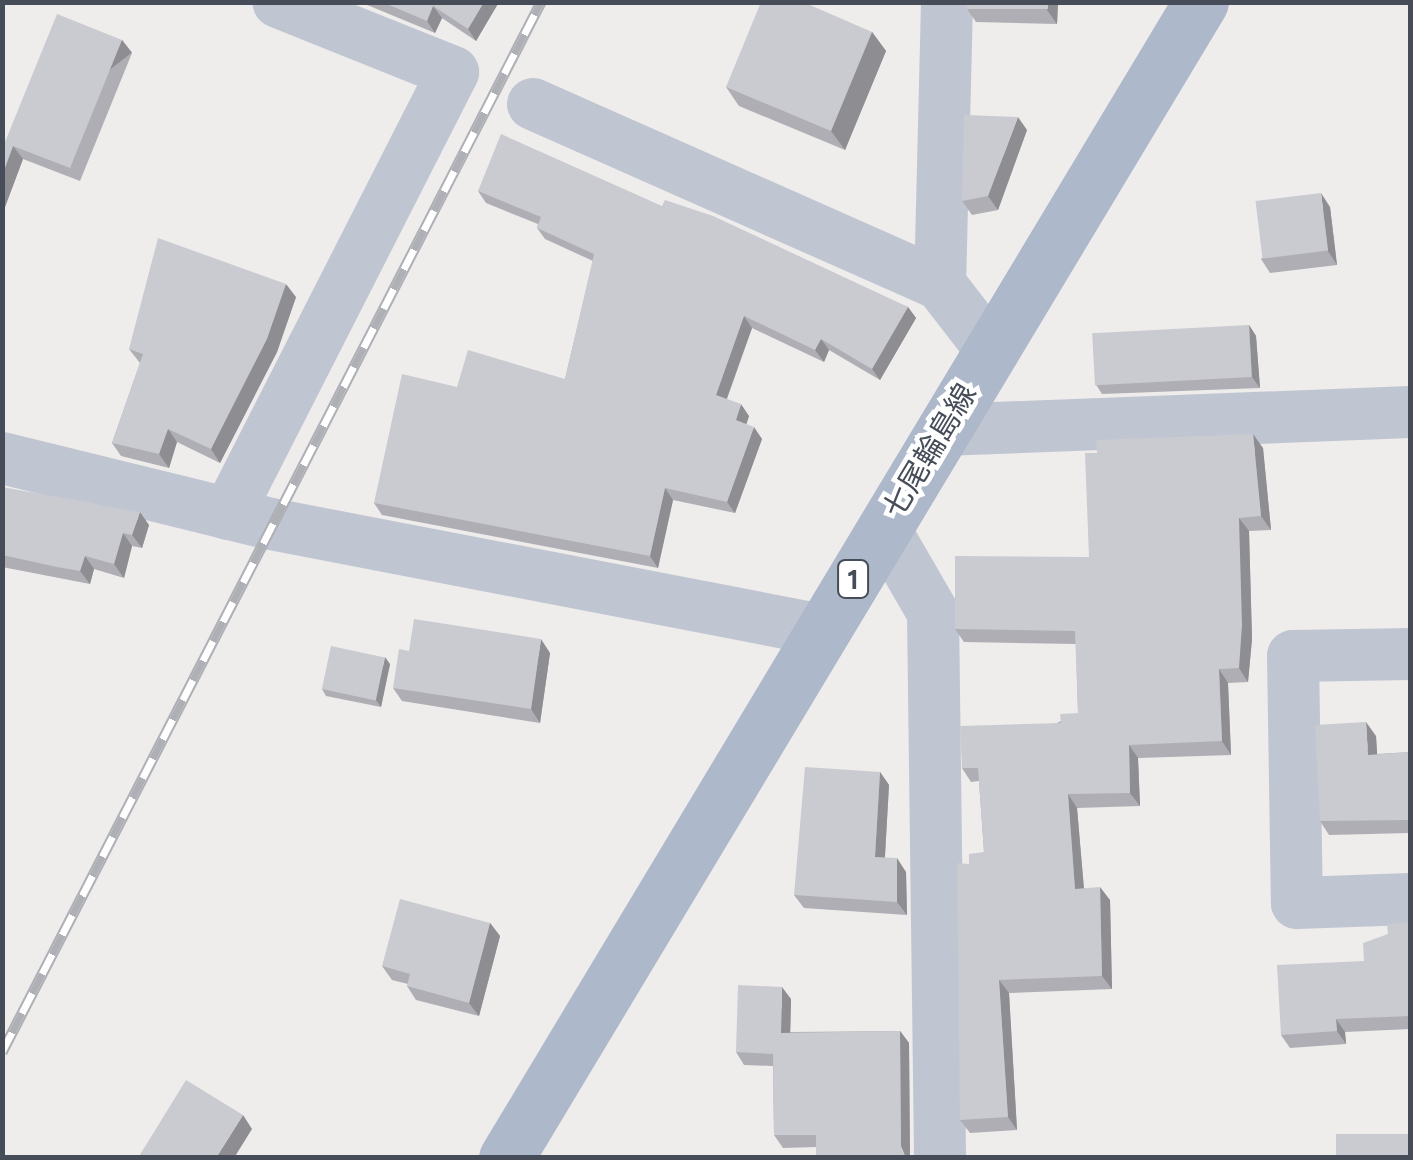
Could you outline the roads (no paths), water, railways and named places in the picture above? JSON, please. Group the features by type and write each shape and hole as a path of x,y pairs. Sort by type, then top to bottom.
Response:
{"main road":[{"name":"七尾輪島線","path":"506,1158 1202,2"}],"street":[{"path":"228,514 452,72 278,2"},
{"path":"940,284 946,2"},
{"path":"534,104 940,284 991,350"},
{"path":"943,430 1410,412"},
{"path":"2,458 228,514 822,630"},
{"path":"884,528 933,613 940,1158"},
{"path":"1410,654 1293,656 1297,903 1410,899"}],"railway":[{"path":"2,1052 541,2"}]}
